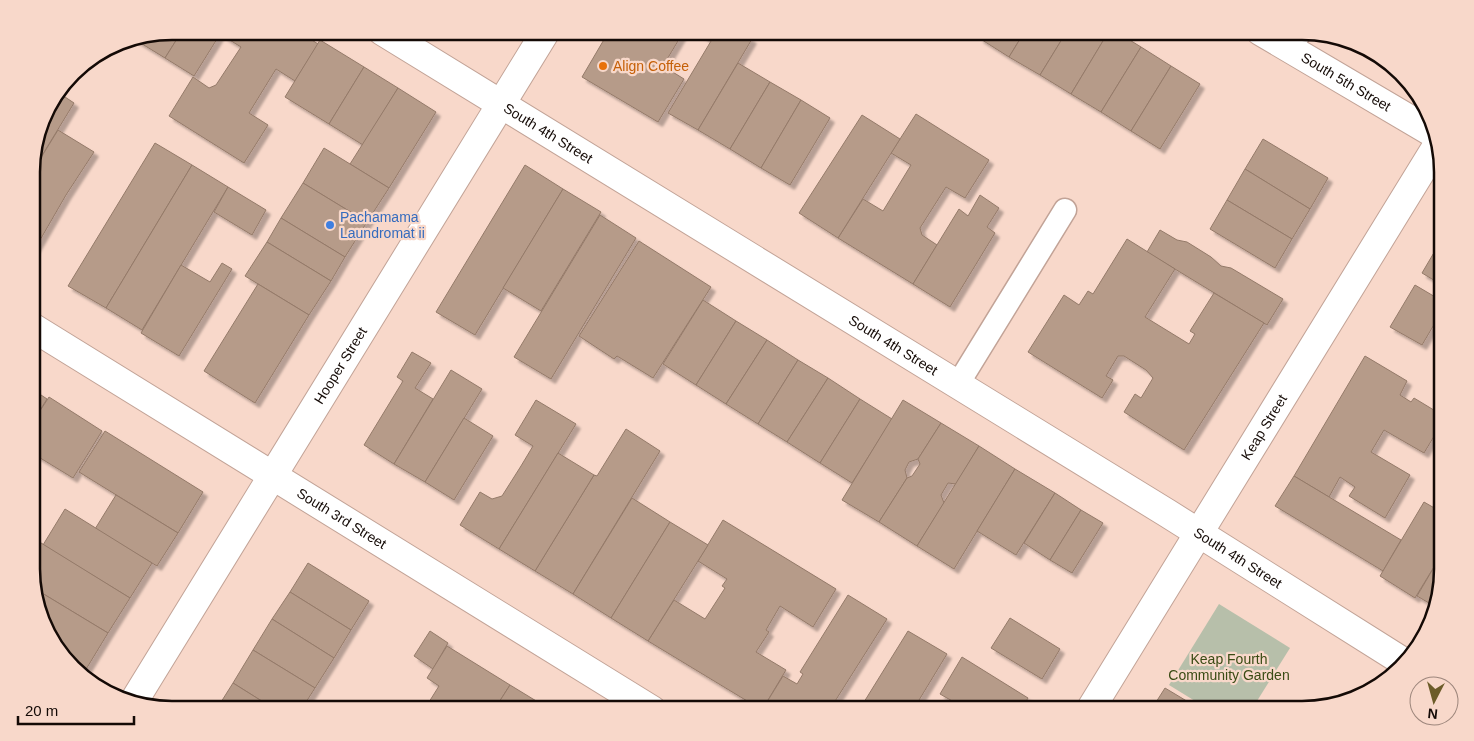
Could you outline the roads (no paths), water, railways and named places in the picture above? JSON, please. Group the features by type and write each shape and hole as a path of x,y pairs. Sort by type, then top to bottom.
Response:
{"street":[{"name":"South 4th Street","path":"397,40 1200,533 1398,659"},
{"name":"Hooper Street","path":"137,696 540,40"},
{"name":"South 5th Street","path":"1296,40 1426,128"},
{"name":"Keap Street","path":"1096,701 1433,153"},
{"name":"South 3rd Street","path":"40,332 637,701"}],"lane":[{"path":"958,384 1064,210"}],"place":[{"name":"Align Coffee","path":"603,66"},
{"name":"Pachamama Laundromat ii","path":"330,225"}],"park label":[{"name":"Keap Fourth Community Garden","path":"1229,668"}]}
